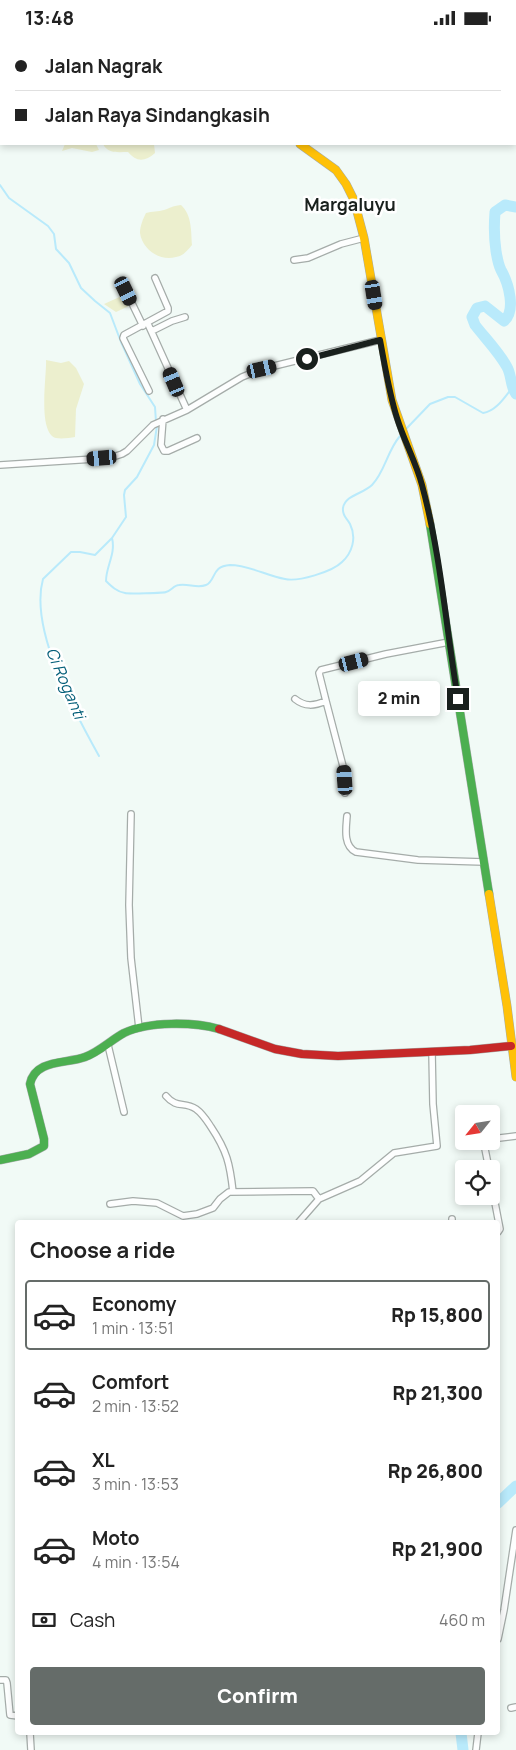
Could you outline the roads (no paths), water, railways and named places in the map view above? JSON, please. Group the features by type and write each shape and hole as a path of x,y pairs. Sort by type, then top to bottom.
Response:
{"main road":[{"path":"301,145 330,165 346,184 354,200 364,238 380,340 392,400 400,426 416,464 424,492 435,547 507,1006 516,1077"},
{"path":"0,1160 29,1153 44,1146 44,1139 30,1084 30,1079 34,1073 45,1066 86,1057 108,1045 121,1035 139,1028 187,1025 206,1026 265,1047 338,1056 470,1050 511,1046"}],"street":[{"path":"294,260 308,258 341,244 364,238"},
{"path":"155,278 168,308 167,313 172,321"},
{"path":"126,291 146,325 152,331 187,410"},
{"path":"149,391 123,338 124,335 167,313"},
{"path":"152,331 172,321 186,317"},
{"path":"0,465 71,461 115,456 127,451 153,425 187,410 242,377 262,369 380,340"},
{"path":"163,419 161,445 164,451 168,451 197,437"},
{"path":"345,793 344,770 319,673 321,670 386,654 449,642"},
{"path":"295,699 300,703 310,705 326,701"},
{"path":"131,814 129,922 133,981 139,1028"},
{"path":"347,816 346,835 351,849 356,852 418,860 484,861"},
{"path":"108,1045 124,1112"},
{"path":"301,1220 319,1199 360,1181 394,1153 437,1146 433,1104 432,1052"},
{"path":"166,1096 173,1103 196,1109 205,1118 229,1161 233,1192"},
{"path":"500,1138 516,1135"},
{"path":"110,1203 133,1201 157,1203 183,1216 197,1214 213,1208 226,1193 233,1192 313,1191 319,1199"},
{"path":"495,1205 498,1220"},
{"path":"500,1629 516,1530"},
{"path":"0,1679 6,1680 10,1715 15,1716"},
{"path":"30,1735 30,1750"},
{"path":"476,1750 478,1735"}],"waterway":[{"name":"Ci Roganti","path":"0,185 9,198 48,226 54,234 56,249 69,263 81,288 110,313 140,384 155,407 156,422"},
{"path":"516,207 505,205 495,212 497,256 507,282 510,297 508,317 504,321 485,306 477,308 472,317 475,325 504,361 516,394"},
{"path":"406,429 430,404 448,397 455,397 483,413 496,407 512,388"},
{"name":"Ci Roganti","path":"99,756 67,694 48,646 42,622 40,599 43,579 71,552 95,555 112,538 126,517 125,490 137,477 154,445 157,426"},
{"path":"112,538 113,549 106,581 112,587 125,593 164,592 177,585 203,586 209,583 220,568 230,565 237,565 278,578 291,580 323,573 342,562 351,550 353,535 350,524 343,513 344,504 351,497 372,485 400,436"},
{"path":"500,1501 516,1486"},
{"path":"461,1735 463,1750"}],"district":[{"name":"Margaluyu","path":"350,205"}]}
